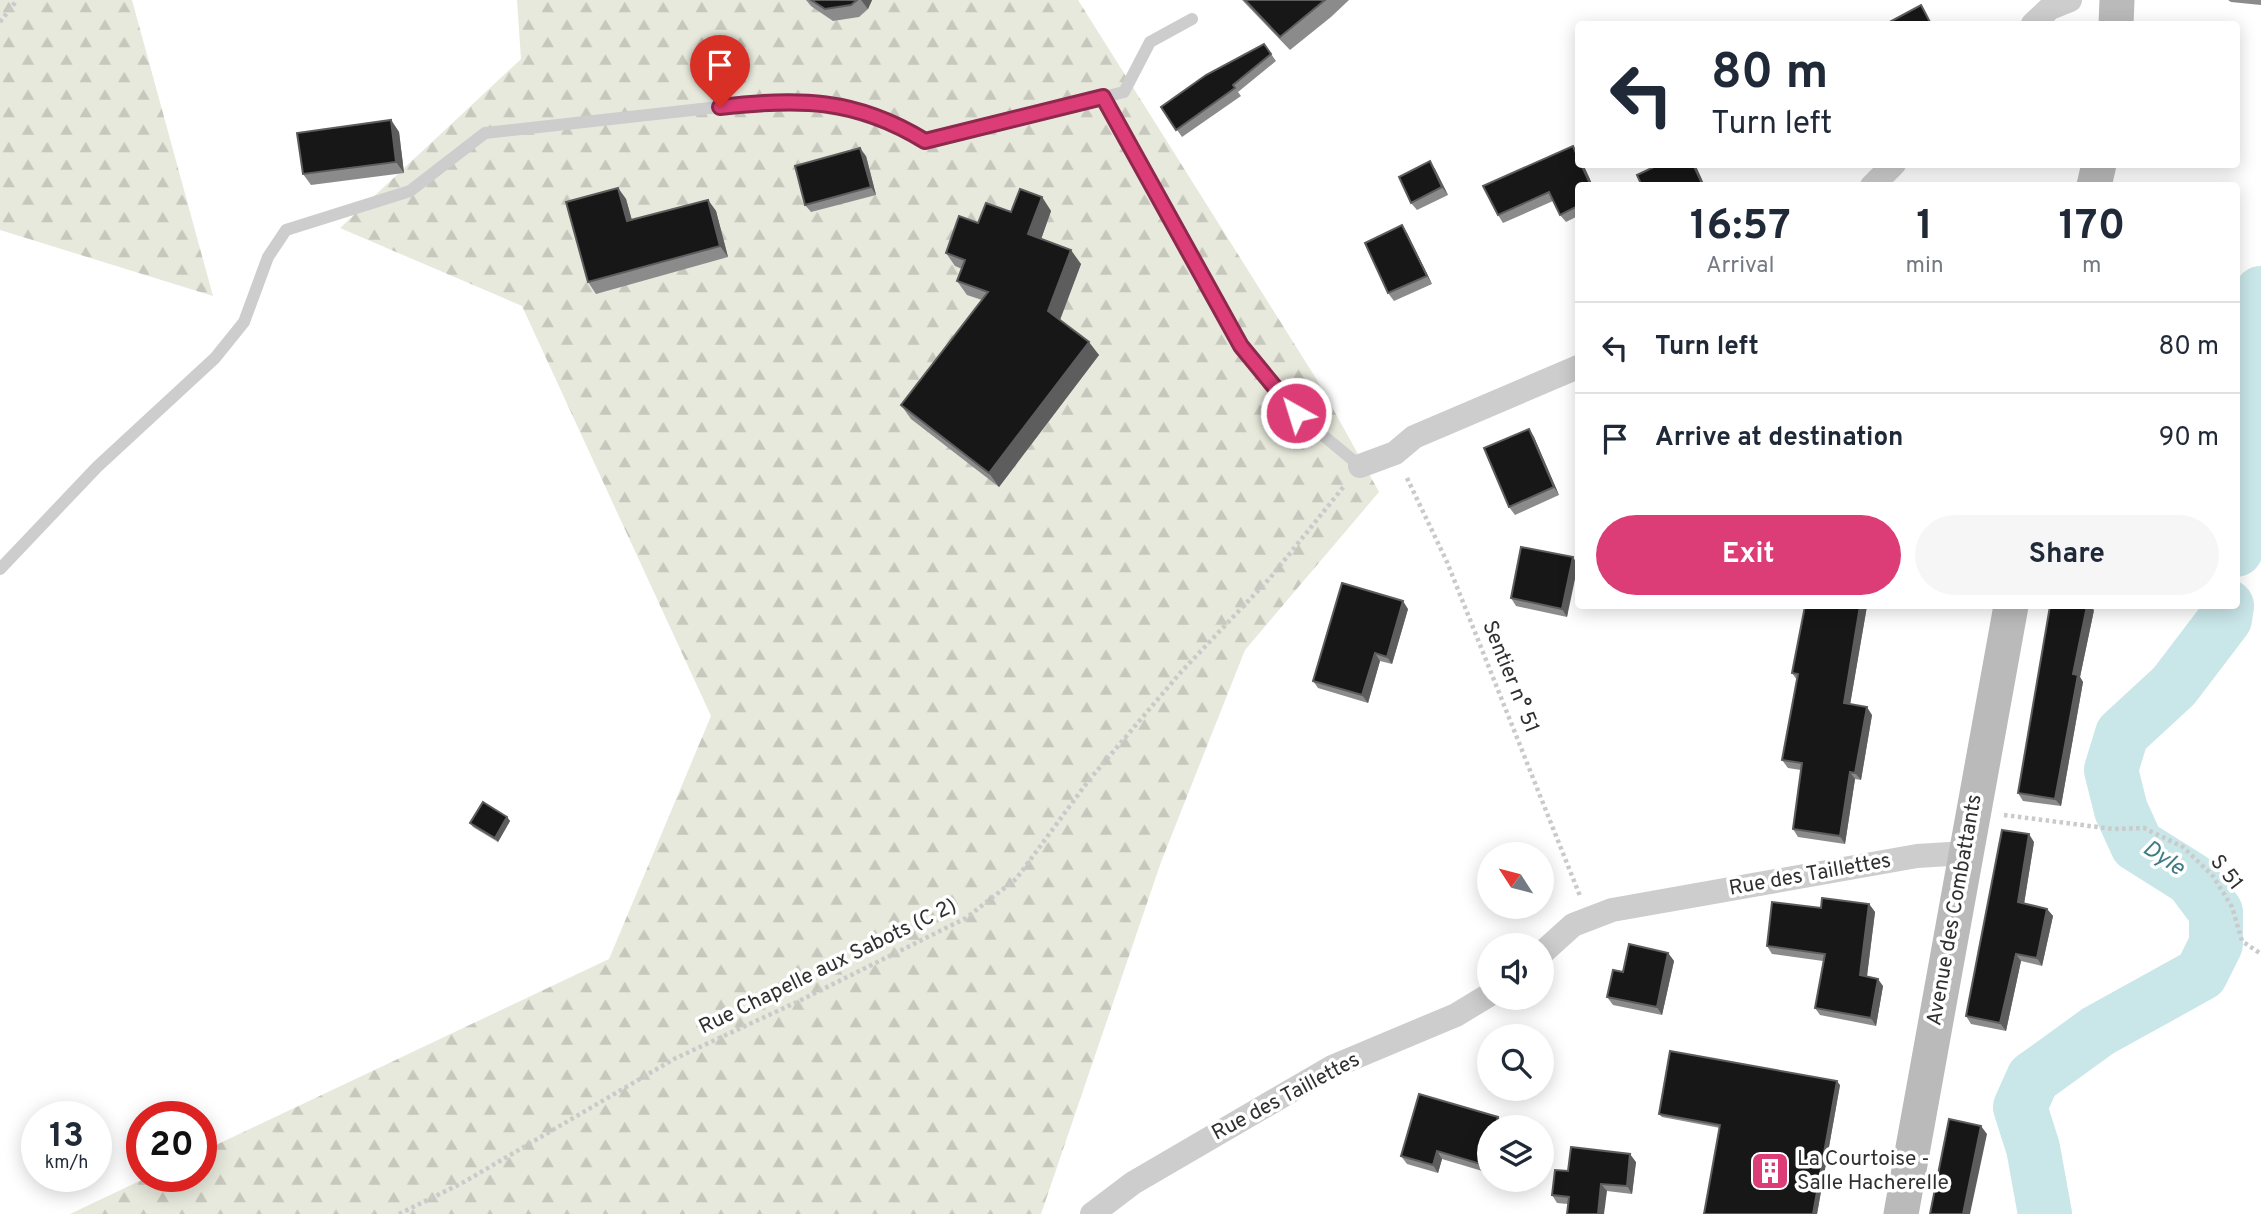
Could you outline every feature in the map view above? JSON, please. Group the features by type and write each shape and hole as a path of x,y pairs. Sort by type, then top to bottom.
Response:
{"main road":[{"path":"2116,21 2118,0"},
{"name":"Avenue des Combattants","path":"1901,1214 2010,609"}],"street":[{"path":"2036,21 2049,8 2070,0"},
{"path":"1876,182 1890,168"},
{"path":"1360,466 1395,453 1414,437 1575,368"},
{"name":"Rue des Taillettes","path":"1554,942 1588,916 1904,858 1966,852"},
{"name":"Rue des Taillettes","path":"1092,1214 1133,1183 1332,1068 1456,1015 1477,1002"}],"lane":[{"path":"0,569 97,467 215,358 244,322 268,257 286,230 410,191 485,133 746,104 831,103 890,119 925,141 1124,92 1150,43 1192,19"},
{"path":"1103,97 1241,346 1296,413 1360,466"}],"path":[{"path":"0,22 17,0"},
{"name":"Sentier n° 51","path":"1395,453 1447,562 1588,916"},
{"name":"Rue Chapelle aux Sabots (C 2)","path":"399,1214 464,1182 674,1059 797,1002 966,918 1016,879 1089,780 1181,672 1270,578 1360,466"},
{"name":"S 51","path":"1973,812 2113,829 2144,828 2183,848 2213,876 2232,907 2242,941 2261,954"}],"green space":[{"path":"0,0 132,0 213,296 0,230"},
{"path":"517,0 1078,0 1317,380 1379,492 1245,650 1161,862 1041,1214 70,1214 126,1187 126,1192 217,1192 217,1144 609,959 711,716 522,306 340,228 521,59"}],"building":[{"path":"811,0 857,0 851,5 825,9"},
{"path":"1245,0 1325,0 1280,37"},
{"path":"1921,5 1929,21 1892,21"},
{"path":"1264,44 1271,54 1233,85 1235,88 1176,130 1161,107 1206,75"},
{"path":"391,120 396,162 303,174 297,133"},
{"path":"1573,146 1575,168 1583,168 1589,182 1575,182 1575,208 1560,215 1549,192 1498,215 1483,186"},
{"path":"860,148 871,187 805,205 795,166"},
{"path":"1430,161 1442,187 1411,203 1399,177"},
{"path":"1652,168 1695,168 1701,182 1640,182 1637,175"},
{"path":"618,188 627,221 708,200 720,246 588,282 566,202"},
{"path":"1020,189 1042,197 1028,234 1071,250 1048,311 1089,342 989,473 901,405 988,292 957,281 965,260 946,253 959,216 978,223 986,203 1011,212"},
{"path":"1402,225 1427,276 1388,293 1365,243"},
{"path":"1529,429 1554,487 1509,507 1484,448"},
{"path":"1521,547 1573,557 1562,609 1511,598"},
{"path":"1342,583 1403,601 1387,657 1375,653 1362,695 1313,681"},
{"path":"1804,609 1860,609 1844,703 1867,707 1855,773 1850,772 1840,836 1793,829 1802,763 1782,760 1798,674 1792,673"},
{"path":"2049,609 2086,609 2073,674 2078,675 2055,799 2018,793"},
{"path":"483,802 507,817 495,838 470,823"},
{"path":"2002,830 2029,834 2018,902 2047,909 2037,958 2016,954 2000,1023 1966,1016"},
{"path":"1822,898 1869,904 1860,975 1878,979 1871,1018 1815,1008 1825,954 1767,946 1772,902 1821,908"},
{"path":"1629,944 1668,953 1657,1007 1607,997 1613,970 1623,972"},
{"name":"La Courtoise - Salle Hacherelle","path":"1670,1051 1837,1081 1813,1214 1704,1214 1720,1125 1659,1114"},
{"path":"1419,1094 1491,1115 1477,1115 1477,1163 1437,1151 1433,1165 1401,1156"},
{"path":"1949,1119 1981,1126 1963,1214 1930,1214"},
{"path":"1571,1147 1630,1154 1627,1186 1601,1184 1598,1214 1567,1214 1569,1197 1552,1195 1555,1170 1568,1171"}],"waterway":[{"name":"Dyle","path":"2240,527 2246,493 2248,349 2261,293"},
{"name":"Dyle","path":"2045,1214 2033,1148 2020,1107 2033,1078 2098,1031 2201,974 2216,944 2216,912 2191,879 2137,845 2121,810 2111,770 2122,734 2174,686 2225,619 2227,609"}],"place":[{"name":"La Courtoise - Salle Hacherelle","path":"1770,1171"}],"route":[{"path":"720,107 831,103 890,119 925,141 1103,97 1241,346 1296,413"}]}
